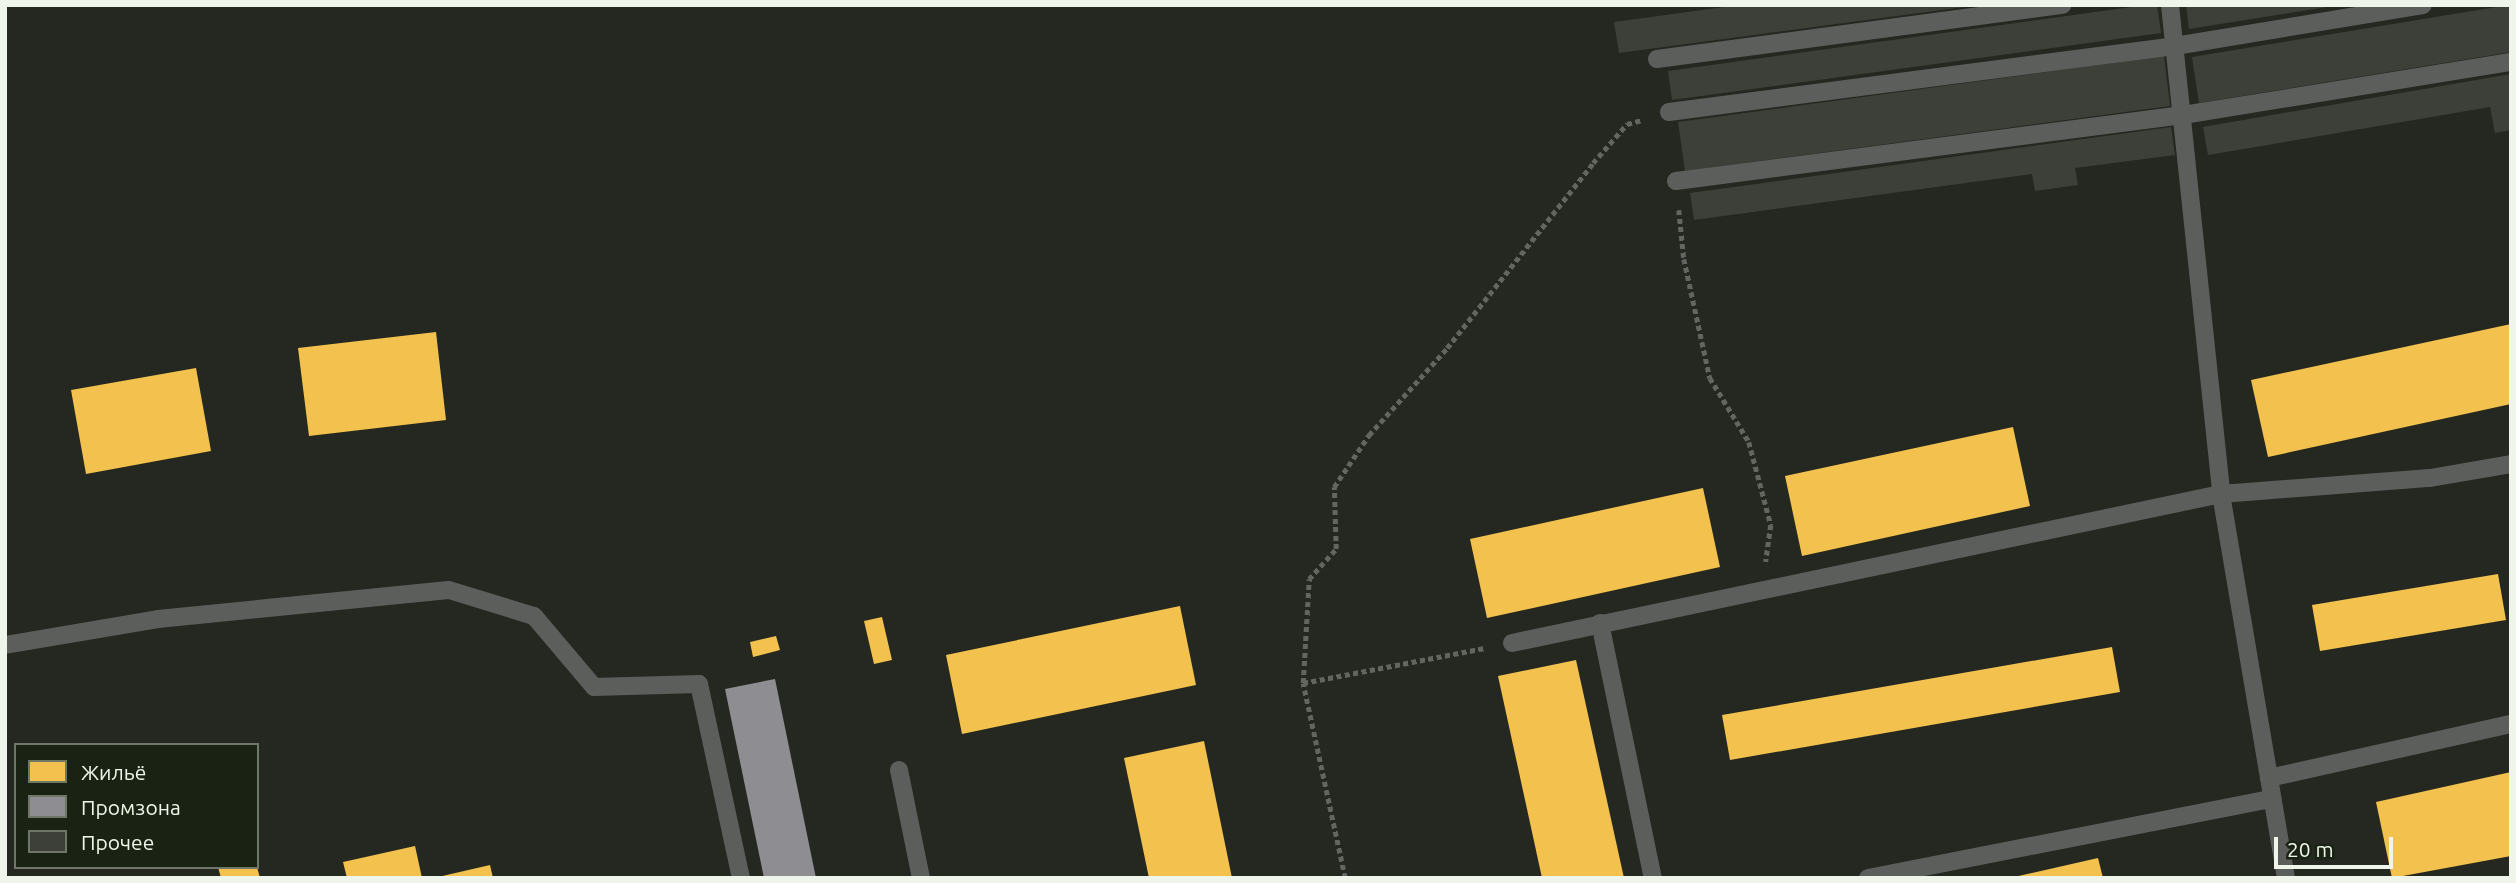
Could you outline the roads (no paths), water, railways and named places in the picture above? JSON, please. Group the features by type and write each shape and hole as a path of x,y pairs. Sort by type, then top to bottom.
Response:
{"lane":[{"path":"1657,59 2062,5"},
{"path":"2170,5 2221,494 2286,878"},
{"path":"1669,113 2175,46 2423,5"},
{"path":"1676,181 2183,115 2511,62"},
{"path":"1512,643 1763,587 2221,494 2430,478 2511,464"},
{"path":"5,645 158,619 449,590 522,612 534,616 594,687 699,684 741,878"},
{"path":"1600,623 1653,878"},
{"path":"2269,778 2511,724"},
{"path":"899,770 921,878"},
{"path":"1868,878 2272,799"}]}
